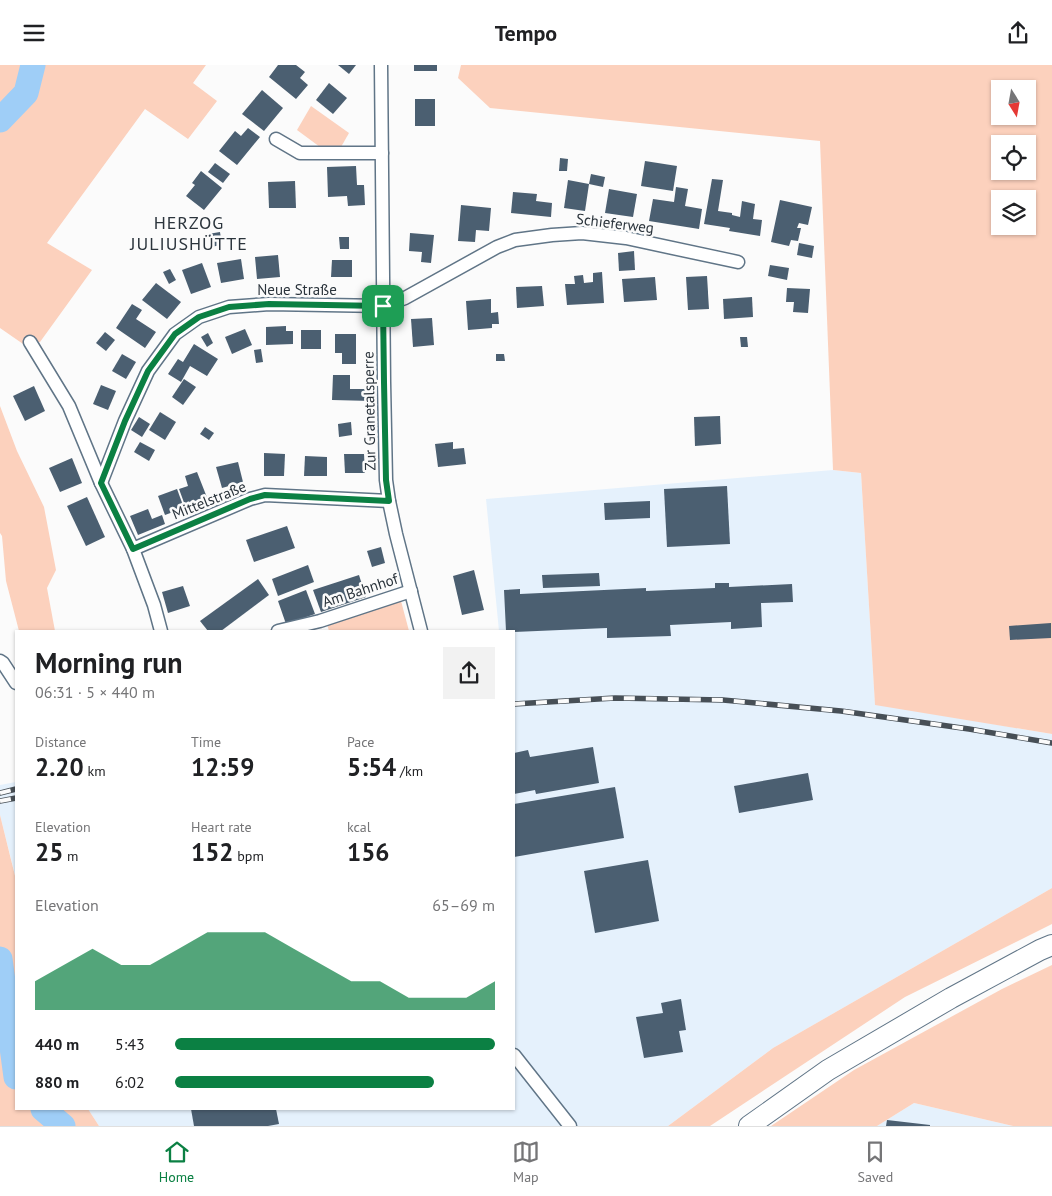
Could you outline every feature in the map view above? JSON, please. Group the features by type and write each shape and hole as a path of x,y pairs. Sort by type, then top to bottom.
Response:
{"highway":[{"path":"748,1126 828,1070 951,998 1052,945"}],"street":[{"name":"Zur Granetalsperre","path":"381,65 386,480 396,535 422,630"},
{"path":"276,139 300,153 382,153"},
{"name":"Schieferweg","path":"383,306 405,298 497,247 515,241 552,235 582,233 626,238 738,262"},
{"name":"Neue Straße","path":"101,483 125,421 148,371 175,334 199,317 229,307 269,304 383,306"},
{"path":"30,342 69,406 101,483 133,549 154,605 161,630"},
{"name":"Mittelstraße","path":"133,549 250,499 265,495 389,501"},
{"name":"Am Bahnhof","path":"287,630 321,626 411,591"},
{"path":"0,661 15,681"},
{"path":"515,1056 570,1126"}],"shaded area":[{"path":"0,65 206,65 193,83 217,101 188,139 145,109 47,243 92,270 40,342 26,346 0,328"},
{"path":"461,65 1052,65 1052,734 875,705 861,473 833,470 820,141 490,108 458,78"},
{"path":"311,106 349,133 341,147 320,147 297,130"},
{"path":"0,406 17,451 44,507 56,570 47,588 55,630 19,630 6,581 2,536 0,533"},
{"path":"833,470 861,473 875,704 1052,734 1052,888 773,1048 668,1126 99,1126 89,1110 515,1110 515,630 499,630 486,499"},
{"path":"401,601 409,630 329,630 327,624"},
{"path":"15,782 15,875 0,815 0,785"},
{"path":"0,815 15,876 15,1110 89,1110 99,1126 0,1126"},
{"path":"1052,888 1052,924 905,997 710,1126 668,1126 773,1048"},
{"path":"1052,965 1052,1126 1013,1126 914,1103 877,1126 771,1126 854,1070 1002,989"},
{"path":"914,1103 1013,1126 877,1126"}],"building":[{"path":"278,65 296,65 305,72 300,78 308,85 296,99 269,77"},
{"path":"338,65 356,65 349,74"},
{"path":"414,65 437,65 437,71 414,71"},
{"path":"329,83 347,98 333,114 316,100"},
{"path":"262,90 283,108 264,131 242,114"},
{"path":"415,99 435,99 435,126 415,126"},
{"path":"248,128 260,137 237,165 219,151 235,131 241,136"},
{"path":"560,158 568,159 567,171 559,171"},
{"path":"645,161 677,166 673,191 641,186"},
{"path":"215,163 230,174 223,183 208,172"},
{"path":"356,166 357,185 364,185 365,205 348,206 347,196 328,197 327,167"},
{"path":"201,171 222,188 204,210 186,196 195,185 192,183"},
{"path":"591,174 605,177 603,187 589,184"},
{"path":"712,179 723,180 718,211 732,213 732,215 740,217 742,201 755,204 753,219 762,220 760,236 729,231 730,228 704,224"},
{"path":"568,180 589,184 585,211 564,208"},
{"path":"295,181 296,208 269,208 268,182"},
{"path":"676,187 688,189 685,206 702,209 699,229 649,221 653,199 674,202"},
{"path":"609,189 637,194 633,217 605,213"},
{"path":"513,192 537,194 536,201 552,203 551,217 511,213"},
{"path":"780,200 812,207 808,225 799,223 797,228 801,228 798,241 791,240 789,246 771,242"},
{"path":"461,205 491,208 489,231 476,230 475,242 458,241"},
{"path":"220,232 222,245 210,247 208,234"},
{"path":"410,233 434,235 431,263 421,262 422,252 409,251"},
{"path":"339,237 349,237 349,249 340,249"},
{"path":"799,243 814,246 812,258 797,255"},
{"path":"634,251 635,270 619,271 618,253"},
{"path":"278,255 280,277 257,279 255,257"},
{"path":"241,259 244,279 221,283 217,263"},
{"path":"332,260 352,260 352,277 331,277"},
{"path":"202,263 211,287 191,294 182,270"},
{"path":"770,265 789,268 787,280 768,276"},
{"path":"170,269 176,280 169,284 163,272"},
{"path":"602,272 604,303 567,305 565,284 575,284 574,276 583,275 584,283 593,282 593,273"},
{"path":"707,276 709,309 688,310 686,277"},
{"path":"655,277 657,300 624,302 622,279"},
{"path":"156,283 181,302 167,319 142,300"},
{"path":"542,286 544,306 517,308 516,287"},
{"path":"787,288 810,289 808,313 793,312 794,302 786,302"},
{"path":"752,297 753,317 724,319 723,299"},
{"path":"491,299 491,313 498,312 499,324 492,324 492,328 468,330 466,301"},
{"path":"132,304 142,310 136,319 156,332 145,348 116,328"},
{"path":"432,318 434,345 413,347 411,319"},
{"path":"286,326 286,331 293,331 293,344 266,345 266,327"},
{"path":"245,329 252,345 232,354 225,337"},
{"path":"301,330 321,330 321,349 301,349"},
{"path":"105,332 115,340 106,351 96,343"},
{"path":"208,333 213,343 207,347 201,337"},
{"path":"335,334 356,334 356,364 342,364 342,353 335,353"},
{"path":"740,337 747,337 748,347 741,347"},
{"path":"194,344 218,359 207,376 190,366 181,382 168,374 178,359 183,362"},
{"path":"261,349 263,362 256,363 254,350"},
{"path":"122,354 136,362 126,379 112,371"},
{"path":"496,354 504,354 505,361 496,361"},
{"path":"333,375 350,375 350,389 372,389 372,401 332,400"},
{"path":"184,379 196,387 183,405 172,397"},
{"path":"101,385 116,391 108,410 93,404"},
{"path":"34,386 45,411 25,421 13,396"},
{"path":"160,412 176,422 165,440 149,430"},
{"path":"720,416 721,444 695,446 694,417"},
{"path":"139,417 150,424 142,437 131,430"},
{"path":"351,422 352,435 339,437 338,424"},
{"path":"205,427 214,433 209,440 200,434"},
{"path":"140,442 155,450 149,461 134,452"},
{"path":"453,442 453,449 464,448 466,464 438,467 435,444"},
{"path":"264,453 285,454 284,476 264,476"},
{"path":"344,454 364,454 365,473 345,473"},
{"path":"305,456 327,457 327,476 304,476"},
{"path":"72,458 82,483 60,492 49,468"},
{"path":"238,462 243,482 222,488 216,467"},
{"path":"197,472 208,500 186,508 179,489 188,486 185,476"},
{"path":"727,486 730,544 667,547 664,489"},
{"path":"177,489 184,508 165,515 158,496"},
{"path":"87,497 105,537 86,546 67,506"},
{"path":"650,501 650,518 605,520 604,503"},
{"path":"148,509 152,519 162,515 165,524 138,535 130,516"},
{"path":"287,526 295,548 254,562 246,540"},
{"path":"381,547 385,563 372,567 367,551"},
{"path":"308,565 314,582 278,596 272,579"},
{"path":"474,570 484,610 462,615 453,576"},
{"path":"599,573 600,586 543,588 542,575"},
{"path":"359,575 366,597 321,612 313,590"},
{"path":"258,579 269,595 222,630 207,630 200,621"},
{"path":"715,583 729,583 729,587 792,584 793,602 761,603 762,627 731,629 731,622 670,625 671,636 607,638 607,628 515,632 515,630 506,630 504,590 520,589 520,594 646,588 646,591 715,588"},
{"path":"183,586 190,606 168,613 162,592"},
{"path":"306,590 315,614 286,624 278,601"},
{"path":"1051,623 1051,638 1010,640 1009,626"},
{"path":"593,747 599,783 536,794 535,790 515,794 515,753 528,750 530,757"},
{"path":"808,773 813,800 739,813 734,786"},
{"path":"615,787 624,838 515,857 515,804"},
{"path":"648,860 659,921 595,933 584,871"},
{"path":"681,999 686,1030 679,1031 683,1052 644,1058 636,1017 663,1013 661,1003"},
{"path":"191,1110 276,1110 279,1124 268,1126 194,1126"},
{"path":"887,1120 930,1125 930,1126 886,1126"}],"waterway":[{"path":"0,120 26,93 33,65"},
{"path":"0,959 15,1070"},
{"path":"44,1110 63,1126"}],"railway":[{"path":"515,704 615,698 723,700 841,711 1052,743"},
{"path":"0,793 15,789"},
{"path":"0,801 15,798"}],"district":[{"name":"HERZOG JULIUSHÜTTE","path":"189,232"}],"route":[{"path":"269,304 383,306 386,480 389,501 265,495 250,499 133,549 101,483 125,421 148,371 175,334 199,317 229,307 269,304"}]}
